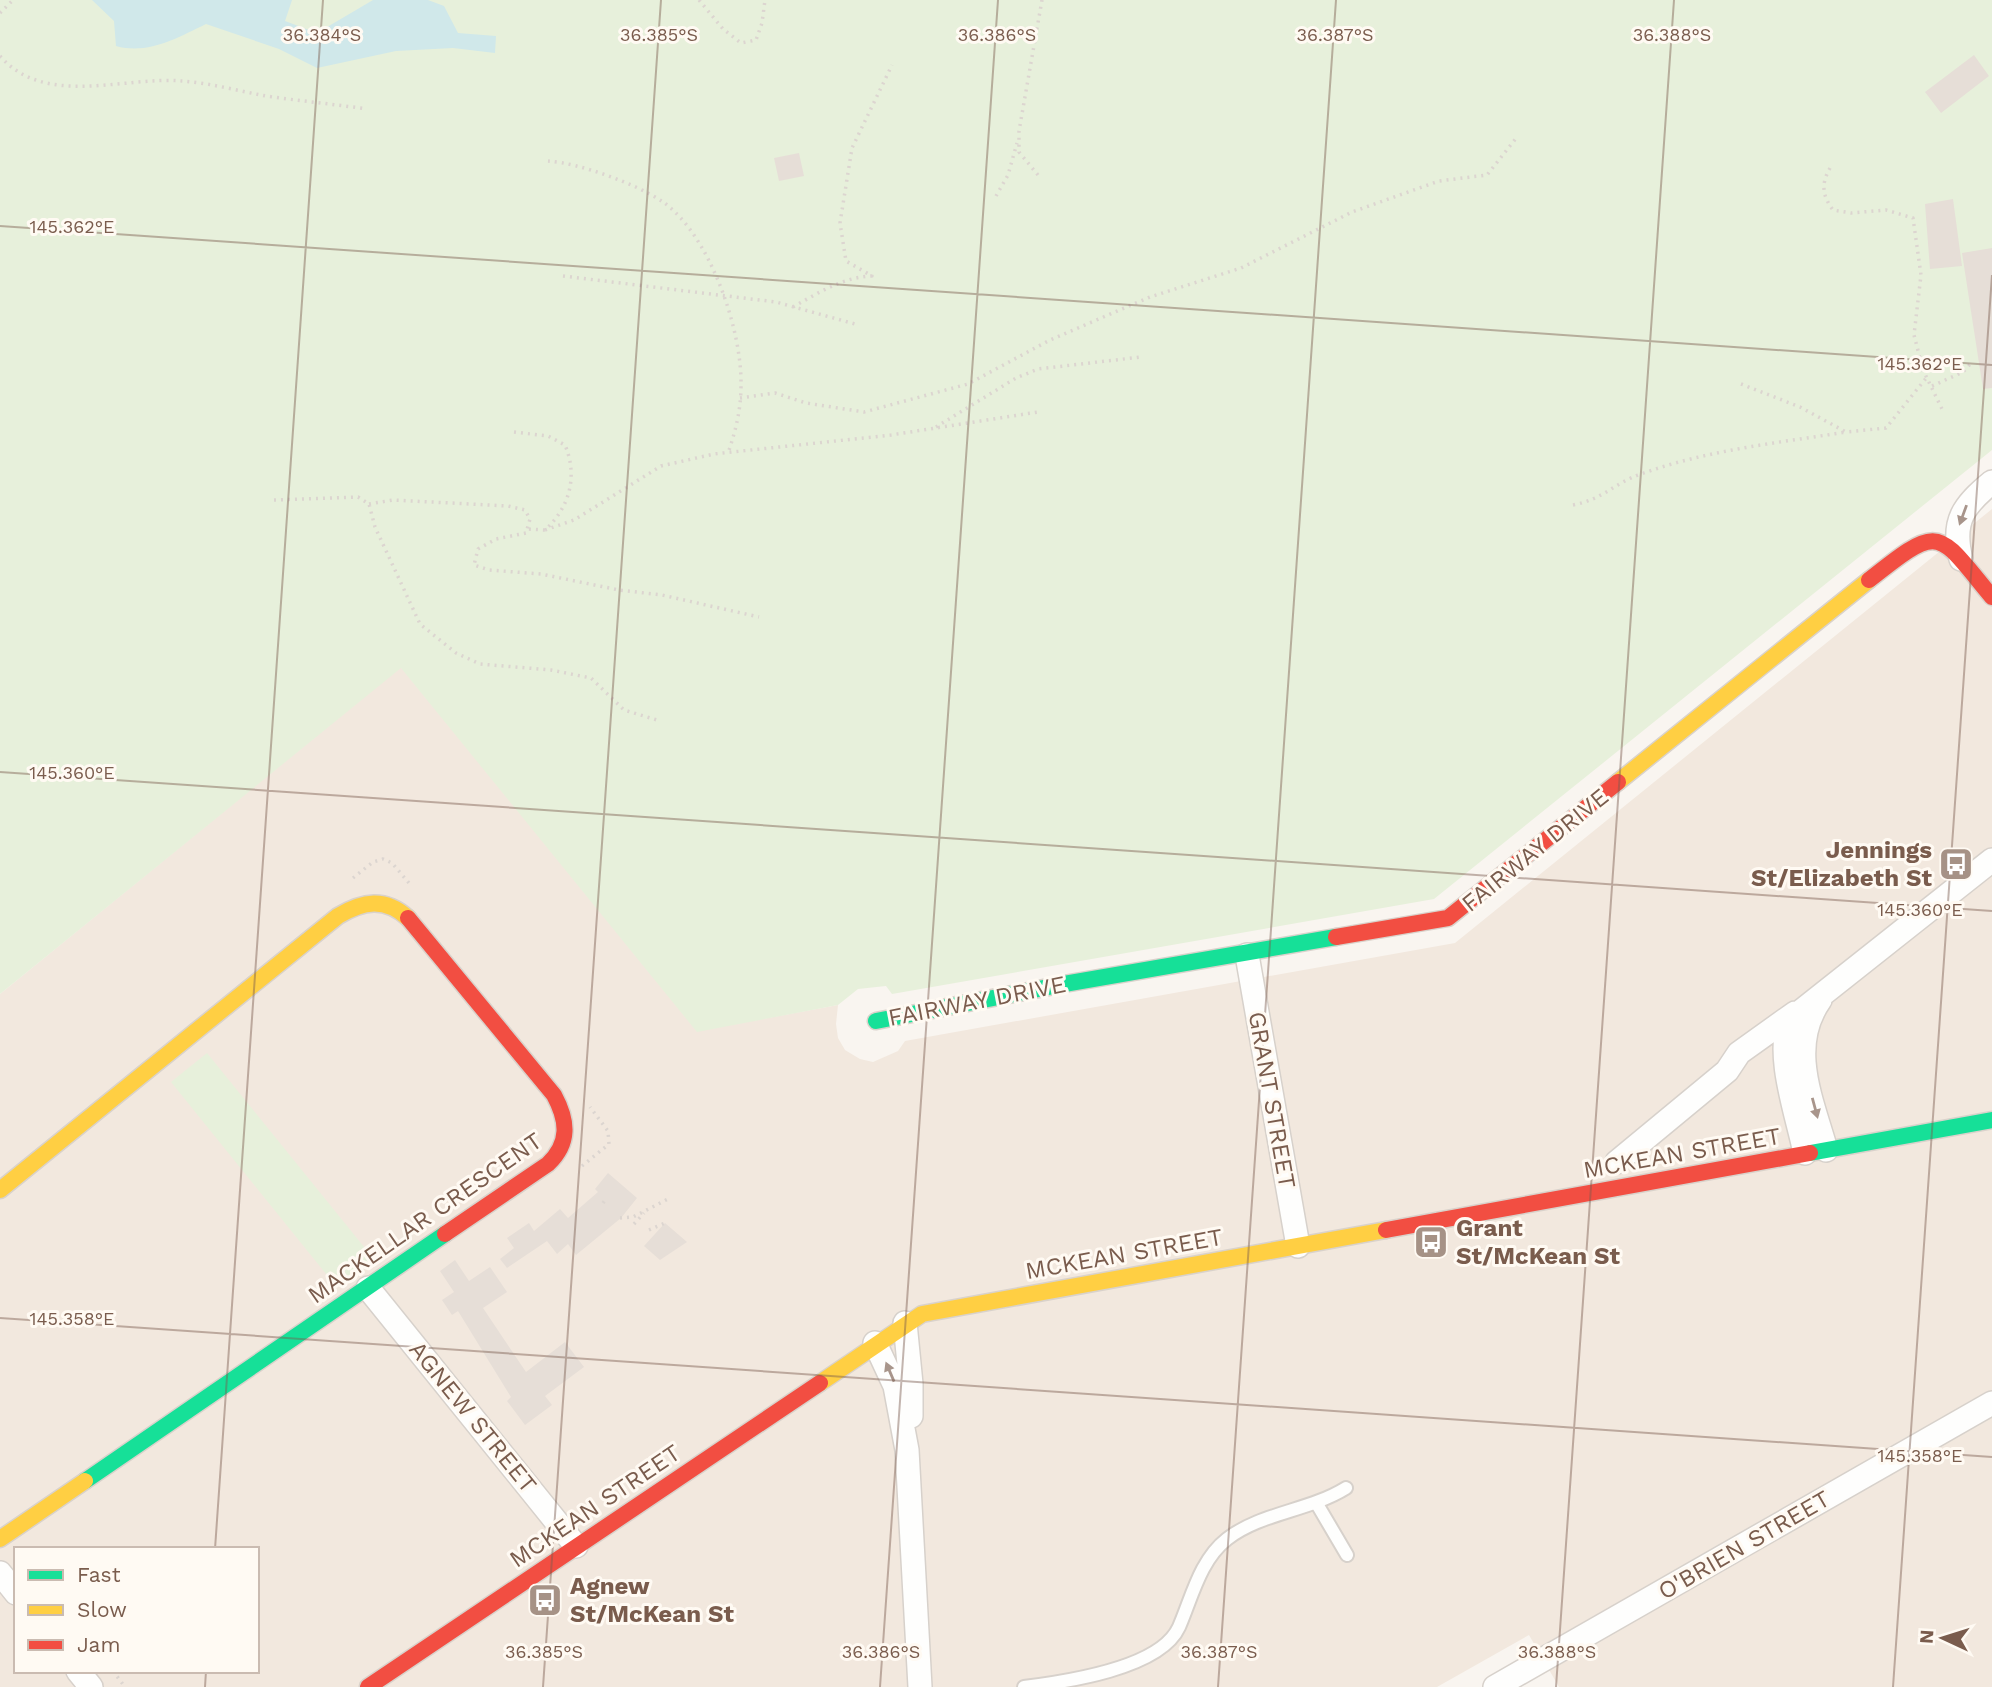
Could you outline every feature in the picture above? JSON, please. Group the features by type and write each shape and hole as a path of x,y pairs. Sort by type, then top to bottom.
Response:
{"street":[{"path":"1992,482 1970,501 1962,513 1955,552 1992,597"},
{"name":"FAIRWAY DRIVE","path":"876,1021 1064,984 1247,955 1454,915 1913,545 1931,540 1955,552"},
{"path":"1816,1152 1786,1062 1785,1037 1790,1020 1992,860"},
{"name":"MACKELLAR CRESCENT","path":"0,1190 342,913 364,902 383,902 394,906 414,924 541,1079 561,1107 567,1131 562,1147 548,1164 0,1539"},
{"name":"GRANT STREET","path":"1247,955 1298,1246"},
{"path":"1617,1162 1727,1071 1749,1045 1822,997"},
{"name":"MCKEAN STREET","path":"369,1687 875,1343 922,1314 1992,1120"},
{"name":"AGNEW STREET","path":"368,1288 576,1546"},
{"path":"905,1323 911,1384 907,1450 920,1687"},
{"path":"875,1343 895,1386 907,1450"},
{"name":"O'BRIEN STREET","path":"1495,1687 1992,1403"},
{"path":"80,1673 91,1687"}],"lane":[{"path":"1024,1687 1089,1679 1167,1644 1178,1629 1202,1570 1224,1542 1257,1523 1317,1504 1346,1488"},
{"path":"1317,1504 1347,1555"}],"path":[{"path":"0,13 13,0"},
{"path":"699,0 723,29 741,43 756,40 762,23 765,0"},
{"path":"996,196 1008,175 1019,131 1042,0"},
{"path":"0,56 14,72 77,87 106,87 136,80 183,81 367,109"},
{"path":"793,307 831,286 859,276 872,276 846,261 840,223 852,148 892,65"},
{"path":"1019,131 1019,152 1038,175"},
{"path":"740,398 775,393 806,403 864,412 968,384 1050,340 1150,297 1241,268 1352,212 1439,181 1487,175 1517,137"},
{"path":"548,161 617,180 664,203 709,258 735,335 740,398 739,424 729,453"},
{"path":"1830,168 1823,187 1826,200 1833,209 1851,213 1886,210 1913,218 1921,275 1914,335 1927,377 1942,409"},
{"path":"563,276 721,295 793,307 855,324"},
{"path":"932,428 1016,378 1038,369 1141,357"},
{"path":"1932,386 1963,372 1973,361"},
{"path":"1573,505 1595,501 1638,475 1712,453 1886,428 1927,377"},
{"path":"1741,384 1800,407 1846,432"},
{"path":"527,528 545,530 574,520 661,466 729,453 1038,412"},
{"path":"514,432 548,436 565,445 573,463 565,506 545,530"},
{"path":"274,500 358,497 369,504 393,500 508,506 525,510 530,519 526,533 496,539 478,549 474,565 489,570 541,573 619,590 662,595 758,617"},
{"path":"369,504 375,527 420,624 456,653 480,664 551,670 591,678 624,710 657,720"},
{"path":"347,883 369,864 383,859 392,863 409,884"},
{"path":"571,1174 609,1144 608,1131 588,1105"},
{"path":"620,1219 668,1199"},
{"path":"634,1224 648,1208"},
{"path":"626,1212 628,1217"},
{"path":"649,1230 665,1223"}],"shaded area":[{"path":"1992,509 1992,1687 1559,1687 1529,1635 1437,1687 0,1687 0,994 401,667 697,1031 838,1005 838,1038 845,1050 860,1059 873,1062 898,1051 905,1041 1455,943"}],"green space":[{"path":"0,0 1992,0 1992,450 1434,899 892,994 886,986 858,989 838,1005 697,1032 401,668 0,994"},
{"path":"207,1053 373,1258 335,1285 171,1082"}],"water":[{"path":"92,0 292,0 285,21 317,33 373,0 428,0 444,6 458,33 496,36 495,53 453,48 396,51 317,68 279,49 206,24 162,44 128,48 116,46 114,21"}],"building":[{"path":"1974,55 1989,76 1941,113 1925,92"},
{"path":"799,153 804,176 779,181 774,158"},
{"path":"1953,199 1962,266 1930,269 1925,204"},
{"path":"1992,248 1992,388 1983,389 1962,253"},
{"path":"608,1173 637,1198 621,1218 576,1255 568,1244 557,1254 547,1241 507,1268 500,1259 514,1248 507,1238 529,1223 534,1231 560,1209 568,1218 598,1192 595,1189"},
{"path":"665,1223 687,1242 660,1260 644,1246"},
{"path":"455,1260 469,1281 490,1267 507,1292 483,1308 526,1372 565,1342 584,1367 545,1396 552,1405 525,1425 507,1401 511,1397 458,1311 452,1315 442,1300 454,1292 440,1271"}],"traffic: fast":[{"path":"876,1021 1064,984 1336,937"},
{"path":"1810,1153 1992,1120"},
{"path":"85,1481 445,1234"}],"traffic: slow":[{"path":"1618,782 1869,580"},
{"path":"0,1190 338,916 356,907 382,904 408,918"},
{"path":"820,1383 922,1314 1386,1230"},
{"path":"0,1539 85,1481"}],"traffic: jam":[{"path":"1869,580 1911,549 1925,542 1937,542 1948,547 1992,597"},
{"path":"1336,937 1448,918 1618,782"},
{"path":"408,918 554,1095 565,1131 560,1148 548,1164 445,1234"},
{"path":"1386,1230 1810,1153"},
{"path":"368,1687 820,1383"}],"place":[{"name":"Jennings St/Elizabeth St","path":"1956,864"},
{"name":"Grant St/McKean St","path":"1431,1242"},
{"name":"Agnew St/McKean St","path":"545,1600"}]}
